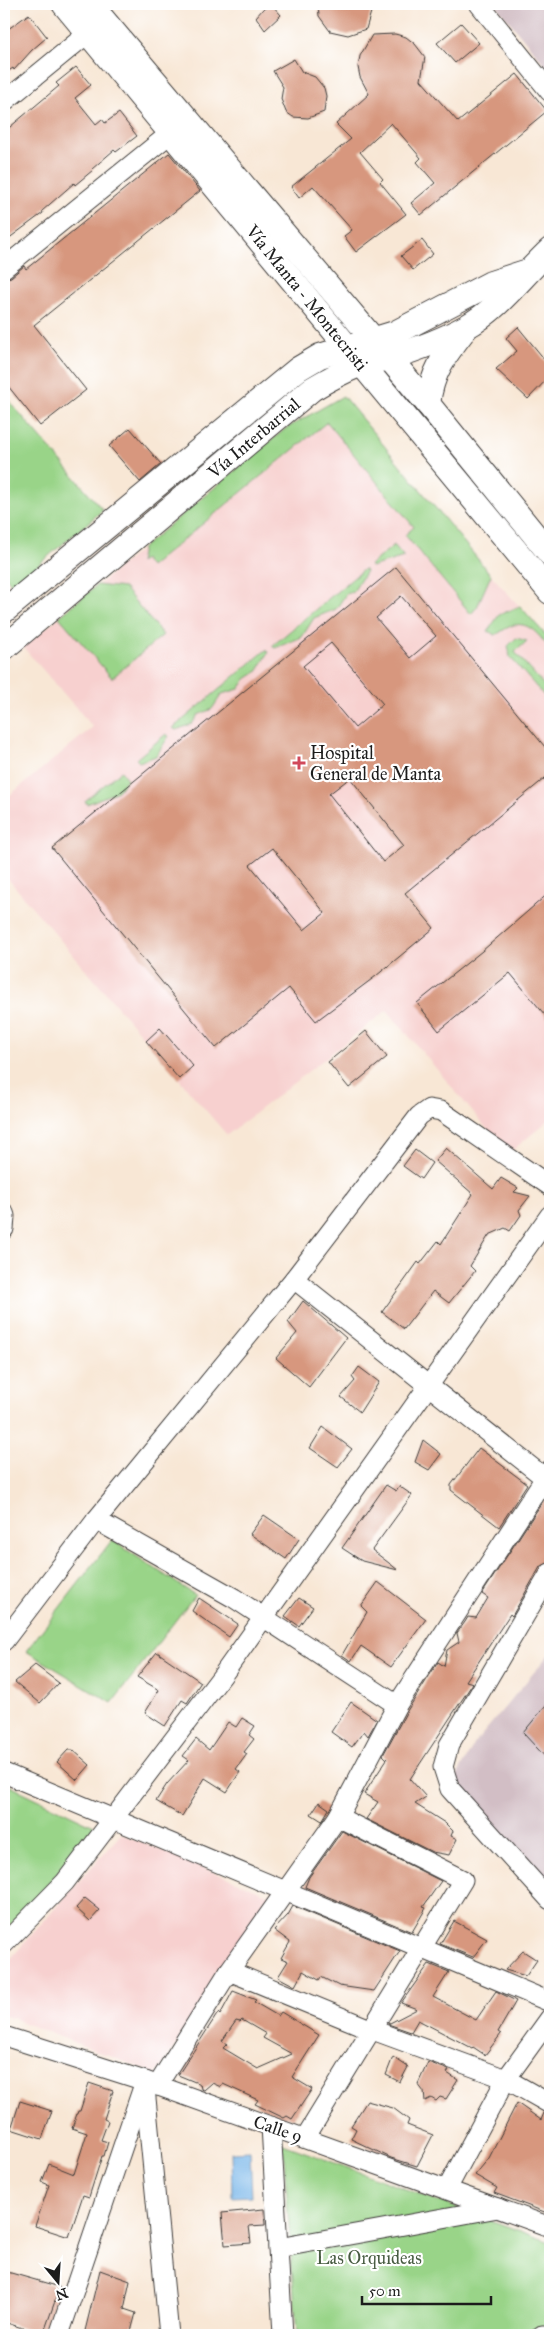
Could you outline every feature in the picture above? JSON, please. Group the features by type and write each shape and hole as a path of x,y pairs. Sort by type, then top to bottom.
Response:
{"main road":[{"name":"Vía Manta - Montecristi","path":"64,4 93,19 179,126 346,346 550,592"},
{"name":"Vía Manta - Montecristi","path":"179,126 373,339 550,554"},
{"name":"Vía Interbarrial","path":"4,648 312,389 335,375 361,364 388,358 467,326 498,303 527,271 550,250"},
{"name":"Vía Interbarrial","path":"4,611 298,369 320,356 346,346 395,333 491,282 527,271"},
{"path":"428,404 432,379 437,368 467,326"}],"street":[{"path":"479,4 550,92"},
{"path":"4,102 93,19"},
{"path":"4,268 179,126"},
{"path":"94,537 112,557"},
{"path":"4,1642 96,1520 294,1279 419,1116 429,1109 441,1111 550,1186"},
{"path":"4,1214 6,1216 4,1229"},
{"path":"4,1944 65,1882 222,1676 550,1215"},
{"path":"59,2335 151,2083 284,1890 338,1817 397,1705 548,1474 427,1386 294,1279"},
{"path":"96,1520 234,1598 397,1705"},
{"path":"548,1893 450,1789 443,1767 449,1745 550,1573"},
{"path":"4,1773 550,2002"},
{"path":"304,2138 370,2029 423,1949 464,1880 338,1817"},
{"path":"229,1971 370,2029 506,2080 550,2104"},
{"path":"447,2189 506,2080 550,2018"},
{"name":"Calle 9","path":"4,2036 151,2083 550,2227"},
{"path":"151,2083 169,2335"},
{"path":"271,2126 283,2335"},
{"path":"278,2248 498,2208"},
{"path":"542,2335 550,2335"}],"shaded area":[{"path":"495,4 550,4 550,71"},
{"name":"Hospital General de Manta","path":"343,396 491,575 550,640 550,1119 508,1154 387,1010 227,1135 4,874 4,800 93,727 23,647 285,430"},
{"path":"550,1653 550,1911 450,1789 475,1743"},
{"path":"121,1834 274,1897 156,2074 4,2015 4,1966"}],"green space":[{"path":"4,395 103,510 13,586 4,575"},
{"path":"343,396 491,575 477,607 471,614 405,535 414,527 327,422 150,567 144,559 139,563 142,548 285,429"},
{"path":"394,545 404,557 371,567 370,565"},
{"path":"364,569 366,571 353,592 346,594 336,609 314,618 302,637 275,648 272,646"},
{"path":"97,585 124,588 163,635 112,678 59,617"},
{"path":"520,606 550,640 550,649 532,630 522,625 509,627 495,635 488,631 499,615"},
{"path":"516,638 527,641 515,652 550,692 550,700 546,698 510,657 508,646"},
{"path":"266,650 269,652 257,672 246,679 239,689 222,694 212,709 198,715 192,724 176,730 173,728"},
{"path":"166,734 169,736 156,756 139,762 136,759"},
{"path":"121,771 127,779 118,791 87,804 85,801"},
{"path":"112,1540 195,1595 112,1703 26,1651"},
{"path":"4,1783 94,1826 49,1883 4,1932"},
{"name":"Las Orquideas","path":"283,2144 550,2242 550,2335 297,2335"}],"water":[{"path":"250,2151 252,2196 232,2197 231,2152"}],"building":[{"path":"318,4 371,4 371,12 366,29 348,35 330,31 319,16"},
{"path":"272,5 281,15 265,30 256,17 263,9"},
{"path":"29,14 47,37 14,70 13,68 4,74 4,32"},
{"path":"461,23 479,43 455,63 437,43"},
{"path":"395,34 406,37 415,44 425,57 421,80 458,122 517,74 547,111 421,215 411,203 435,183 417,162 421,158 391,123 360,152 383,179 380,182 406,214 356,252 344,236 352,230 313,186 299,198 291,187 351,139 336,124 369,94 360,77 358,67 360,56 372,35"},
{"path":"294,59 302,72 315,77 324,88 326,96 324,112 308,118 293,117 286,112 281,99 283,87 273,71"},
{"path":"76,67 91,85 75,98 96,124 102,119 105,123 119,113 137,136 116,152 114,150 93,170 75,185 74,183 42,211 43,213 4,242 4,132 59,86 56,83"},
{"path":"169,153 200,191 34,325 86,390 40,426 4,381 4,279 11,277 24,266 26,269"},
{"path":"422,240 433,254 413,270 401,256"},
{"path":"4,242 10,249 4,254"},
{"path":"518,327 550,366 550,376 528,399 496,369 517,351 506,338"},
{"path":"130,428 161,464 140,482 109,446"},
{"path":"396,567 550,753 550,774 405,893 434,928 376,976 316,1021 289,988 216,1048 52,848","holes":["401,596 436,636 410,658 376,618","331,643 383,704 355,728 303,666","350,778 404,845 383,862 329,794","272,848 325,913 304,930 250,865"]},
{"path":"550,892 550,1021 510,973 439,1031 417,1003 482,951"},
{"path":"160,1028 193,1066 179,1079 146,1041"},
{"path":"366,1031 387,1057 349,1088 328,1062"},
{"path":"446,1148 493,1189 501,1178 518,1188 514,1192 530,1196 519,1210 521,1215 510,1231 505,1228 489,1235 470,1266 475,1271 449,1303 433,1291 404,1329 382,1312 418,1262 420,1264 438,1241 441,1244 473,1194 435,1161"},
{"path":"415,1150 432,1163 421,1179 403,1166"},
{"path":"303,1301 346,1338 309,1387 276,1358 297,1333 288,1322"},
{"path":"359,1367 379,1382 360,1412 341,1397 355,1381 352,1377"},
{"path":"323,1427 352,1449 338,1467 310,1448"},
{"path":"423,1440 441,1454 429,1470 415,1462"},
{"path":"479,1448 527,1484 499,1527 451,1490 451,1485"},
{"path":"386,1485 396,1491 399,1486 412,1495 372,1550 398,1570 362,1561 342,1548"},
{"path":"545,1498 550,1501 550,1562 540,1567 512,1616 510,1614 466,1681 473,1683 410,1779 426,1797 415,1804 445,1823 453,1831 451,1836 457,1839 449,1855 432,1852 366,1819 378,1802 364,1794 387,1759 383,1755 407,1711 438,1662 444,1666 447,1650 459,1642 457,1633 468,1617 476,1618 488,1598 482,1594"},
{"path":"264,1515 299,1539 286,1559 250,1534"},
{"path":"378,1582 426,1619 391,1667 361,1646 351,1661 342,1655 367,1612 361,1606"},
{"path":"199,1598 238,1624 229,1637 192,1611"},
{"path":"299,1598 313,1607 299,1626 285,1616"},
{"path":"157,1652 201,1682 187,1703 182,1700 165,1726 145,1713 159,1690 137,1677"},
{"path":"35,1665 59,1683 40,1703 15,1682"},
{"path":"550,1700 550,1762 523,1733"},
{"path":"351,1702 377,1720 368,1736 364,1731 352,1747 331,1732"},
{"path":"242,1718 255,1726 249,1735 254,1739 244,1752 247,1754 236,1769 240,1772 227,1792 205,1778 182,1816 156,1801 167,1784 189,1760 183,1756 196,1739 209,1750 228,1722 236,1727"},
{"path":"68,1750 73,1750 90,1765 77,1780 57,1762"},
{"path":"319,1802 329,1809 322,1821 311,1814"},
{"path":"342,1831 441,1881 423,1907 426,1908 412,1932 305,1887 309,1877"},
{"path":"85,1898 100,1910 90,1921 76,1908"},
{"path":"293,1906 400,1951 374,1991 339,1986 321,1977 319,1980 303,1971 295,1986 278,1977 288,1961 281,1958 290,1942 274,1930 288,1915"},
{"path":"454,1921 487,1939 473,1957 440,1944"},
{"path":"523,1951 537,1960 526,1976 505,1970"},
{"path":"429,1964 449,1972 433,1997 476,2020 496,1991 516,2001 498,2032 501,2034 485,2055 473,2047 418,2020 411,2032 388,2024 417,2009 401,2003"},
{"path":"233,1991 256,2000 254,2002 278,2016 281,2012 319,2035 292,2077 312,2089 292,2119 287,2116 284,2118 255,2104 258,2100 223,2084 221,2087 212,2083 204,2090 201,2089 200,2084 178,2075 218,2013 220,2015","holes":["242,2020 266,2034 263,2038 292,2054 258,2069 223,2048 227,2044 222,2041 236,2021 240,2022"]},
{"path":"393,2057 408,2067 400,2082 386,2075"},
{"path":"428,2062 449,2070 447,2073 458,2080 446,2099 440,2097 436,2101 431,2098 425,2101 424,2092 418,2084"},
{"path":"89,2083 113,2091 104,2119 108,2121 101,2140 108,2142 89,2197 83,2195 69,2237 35,2226 49,2185 42,2182 49,2164 74,2174 87,2133 72,2128"},
{"path":"20,2101 52,2111 42,2139 11,2129"},
{"path":"367,2101 393,2108 409,2120 407,2125 433,2135 417,2166 391,2158 351,2139 356,2129 351,2126"},
{"path":"517,2103 541,2120 544,2113 550,2115 550,2214 494,2193 497,2188 475,2175 489,2158"},
{"path":"264,2209 265,2225 249,2226 251,2243 225,2245 222,2213"},
{"path":"100,2270 130,2281 124,2309 136,2313 130,2335 84,2335"},
{"path":"4,2271 60,2287 43,2335 4,2322"}],"place":[{"name":"Hospital General de Manta","path":"299,763"}]}
